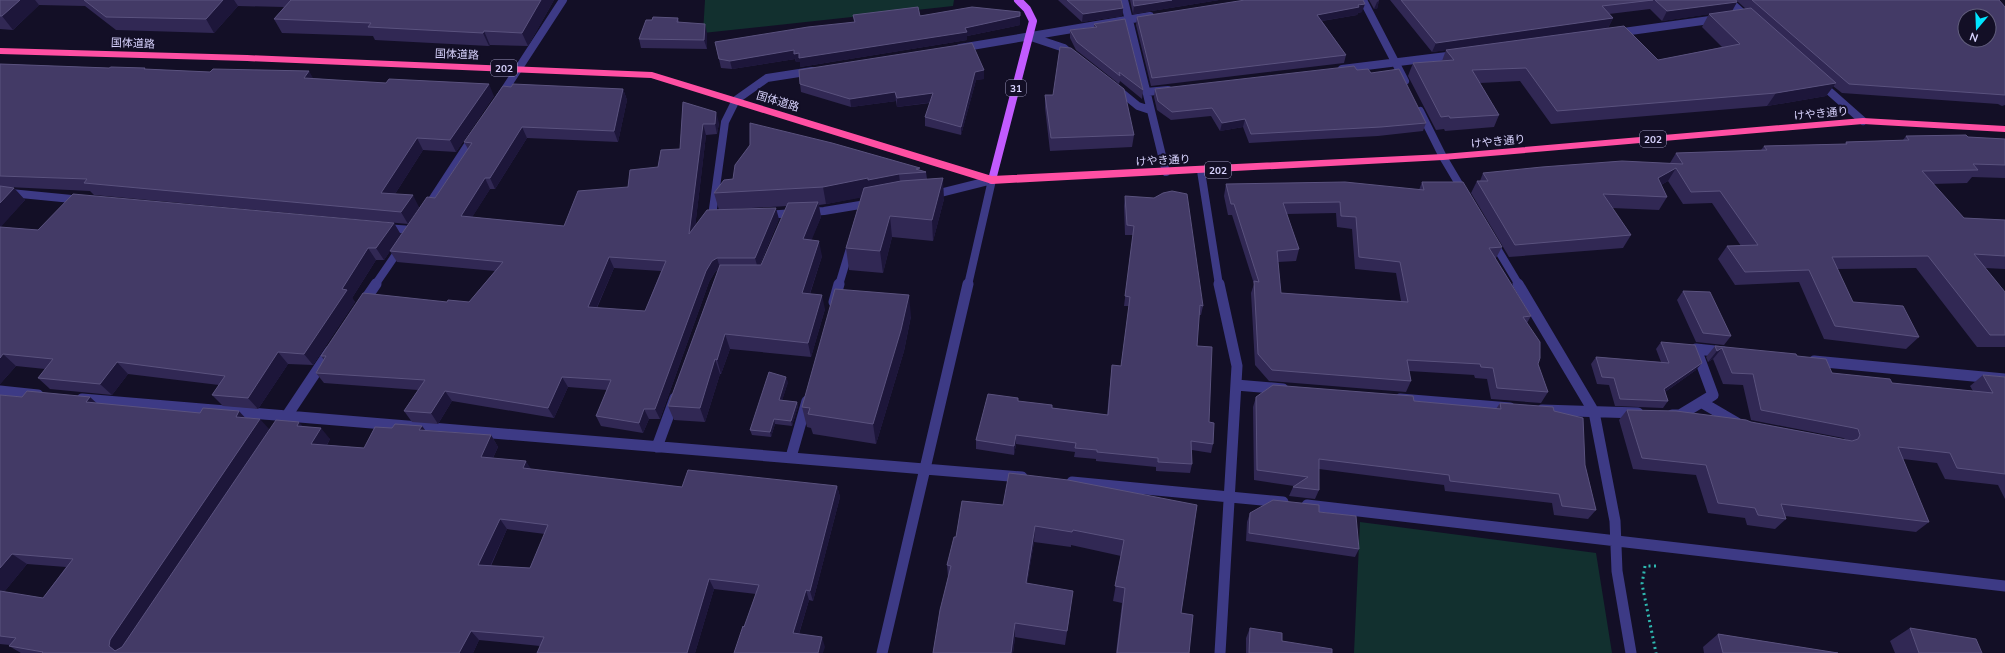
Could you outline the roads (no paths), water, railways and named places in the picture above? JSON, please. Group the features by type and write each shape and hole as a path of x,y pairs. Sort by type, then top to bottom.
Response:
{"highway":[{"name":"国体道路","path":"0,51 519,68 652,75 992,180"},
{"name":"けやき通り","path":"992,180 1200,171 1443,157 1863,121 2005,128"}],"main road":[{"name":"31","path":"992,180 1033,21 1027,9 1018,0"}],"street":[{"path":"493,107 534,47 563,0"},
{"path":"1124,0 1166,172"},
{"path":"1363,0 1410,92"},
{"path":"1728,0 1737,16 1757,26"},
{"path":"951,49 1159,15"},
{"path":"1605,34 1737,16"},
{"path":"1029,37 1064,48 1076,58"},
{"path":"1333,70 1465,54"},
{"path":"727,216 712,216 725,122 736,100 767,78 821,70"},
{"path":"1816,79 1863,121"},
{"path":"1107,82 1138,106 1150,110"},
{"path":"1146,92 1177,89"},
{"path":"1417,106 1443,157 1472,206"},
{"path":"355,315 417,224 480,126"},
{"path":"1200,171 1218,282 1237,366 1220,653"},
{"path":"882,653 992,180 940,194 921,196"},
{"path":"0,192 95,201"},
{"path":"757,215 786,217 882,201"},
{"path":"858,220 862,204"},
{"path":"373,226 417,224"},
{"path":"1489,234 1594,412 1615,521 1617,571 1631,653"},
{"path":"832,311 853,235"},
{"path":"276,432 337,341"},
{"path":"1388,398 1566,412 1680,415 1713,395 1696,349 1736,353"},
{"path":"1807,360 2005,379"},
{"path":"1236,385 1294,390"},
{"path":"657,447 679,387"},
{"path":"791,457 810,388"},
{"path":"0,391 47,396"},
{"path":"71,398 284,419 791,457 1037,478"},
{"path":"1701,402 1743,426 1750,428"},
{"path":"1061,481 1229,496 2005,586"}]}
